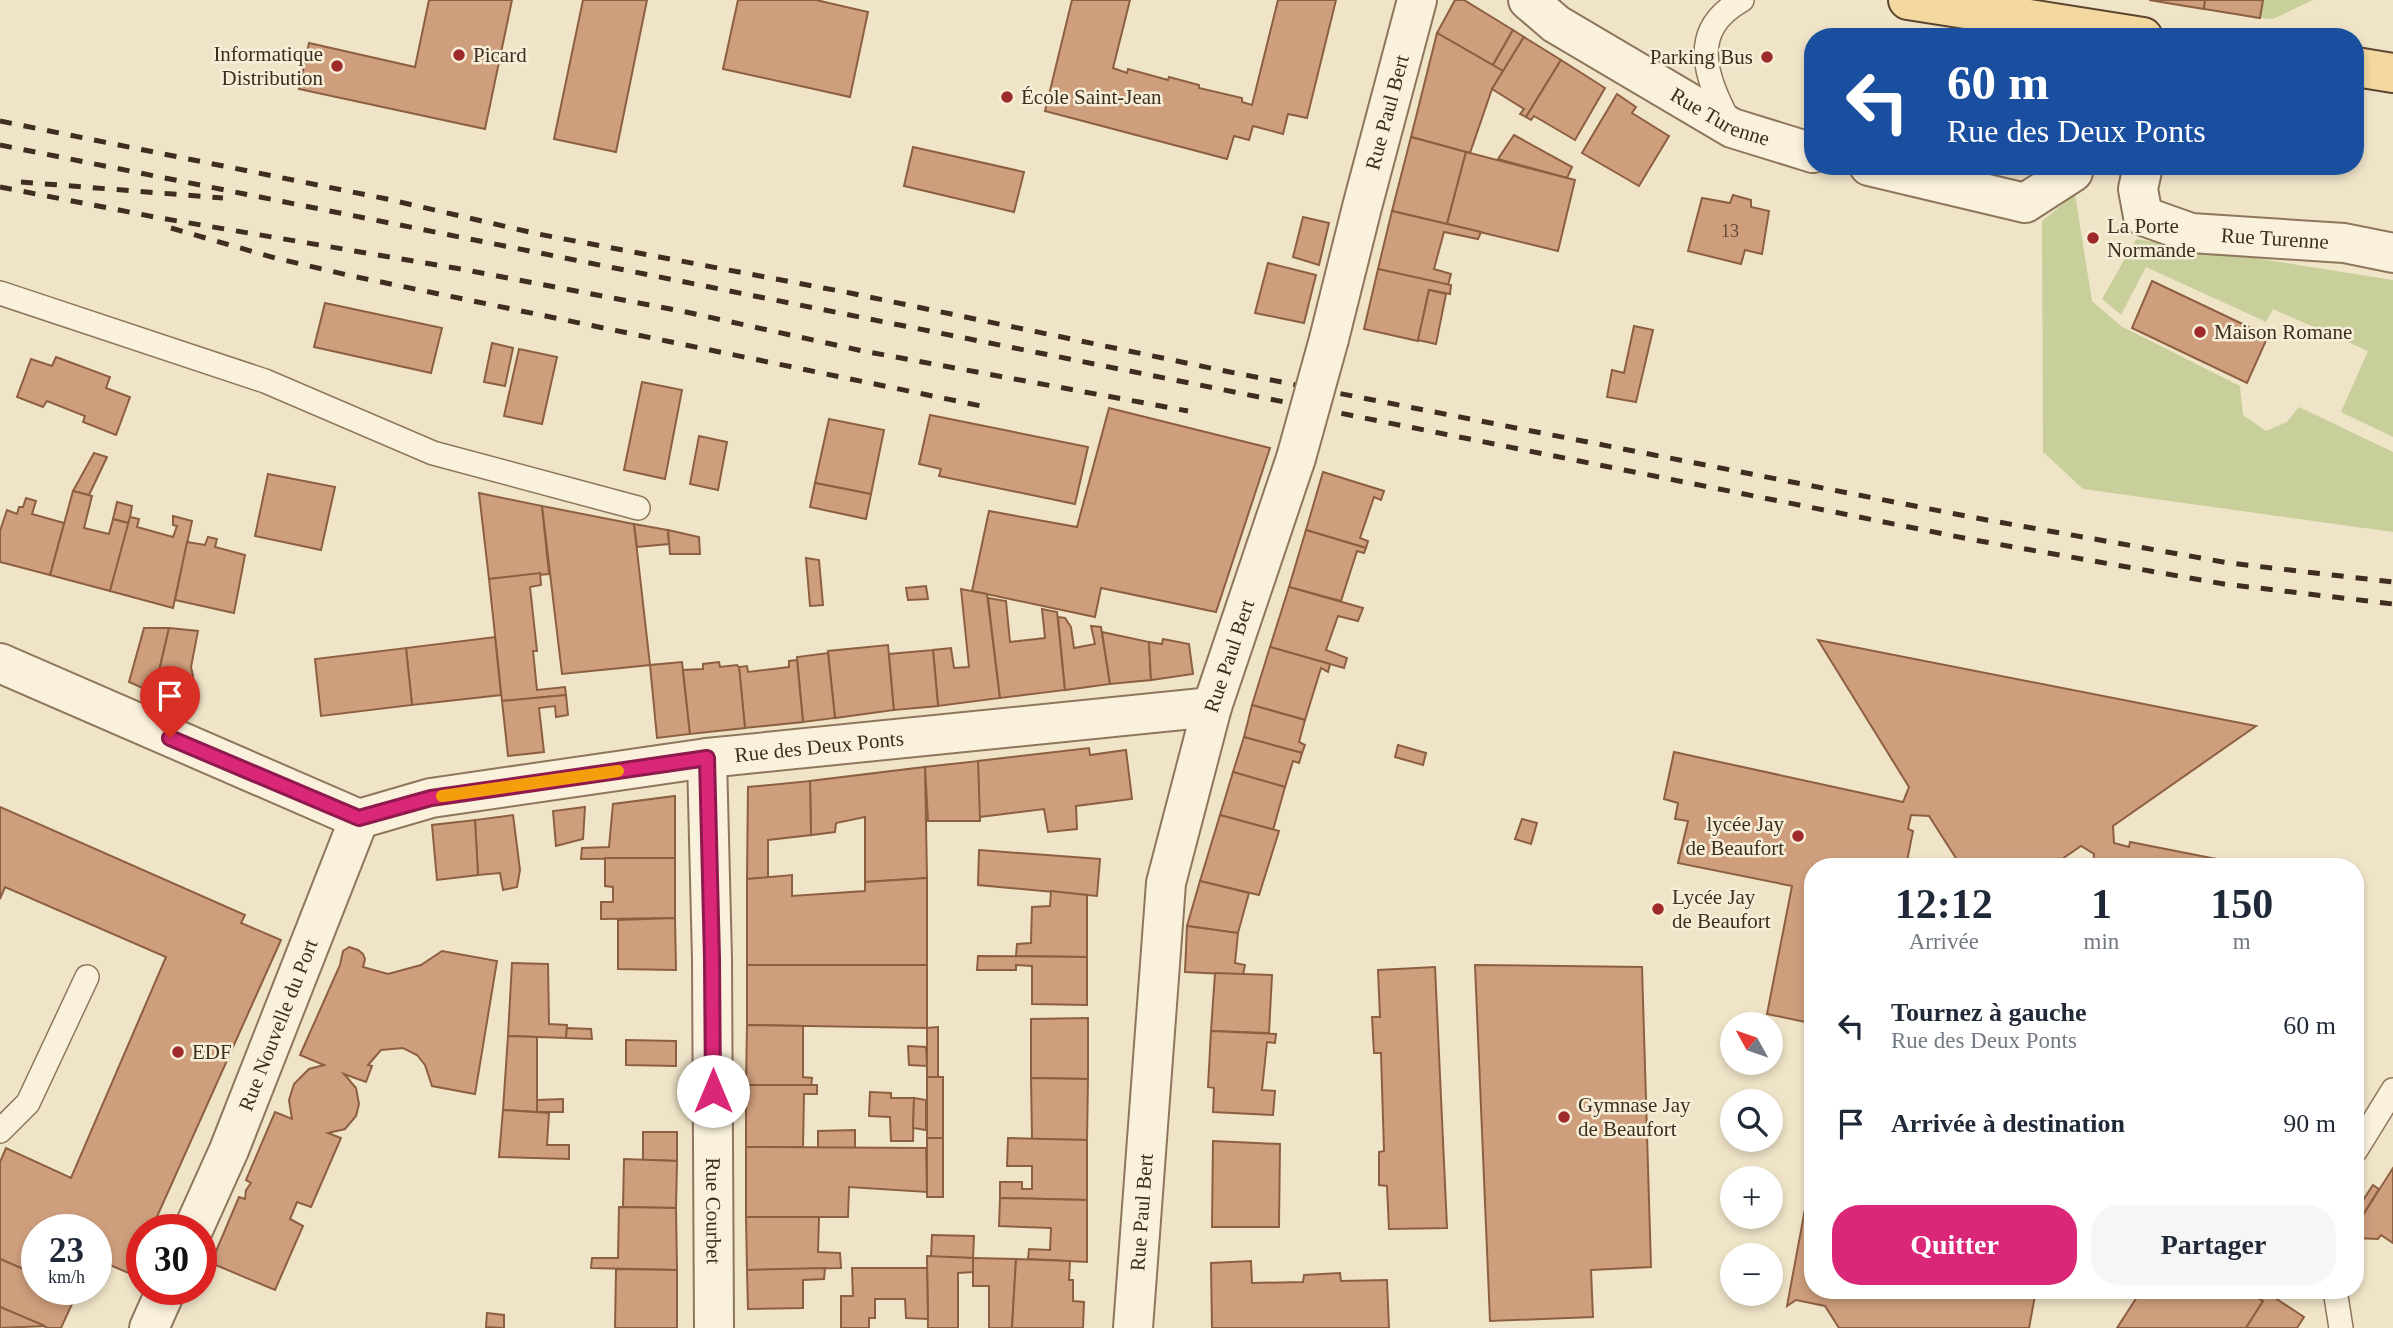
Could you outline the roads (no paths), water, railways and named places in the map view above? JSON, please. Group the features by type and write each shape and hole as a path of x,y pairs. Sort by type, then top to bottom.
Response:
{"main road":[{"path":"1908,0 2086,28"},
{"path":"2364,69 2393,73"}],"street":[{"name":"Rue Paul Bert","path":"1133,1328 1166,883 1212,707 1296,458 1417,0"},
{"name":"Rue Turenne","path":"1528,0 1556,24 1732,128 1804,150"},
{"path":"1907,175 2025,203 2068,175"},
{"name":"Rue Turenne","path":"2141,178 2143,216 2191,233 2344,243 2393,253"},
{"path":"0,663 359,818"},
{"name":"Rue des Deux Ponts","path":"359,818 431,798 707,758 1212,707"},
{"name":"Rue Courbet","path":"707,758 712,959 714,1328"},
{"name":"Rue Nouvelle du Port","path":"200,1214 229,1150 359,818"},
{"path":"149,1328 159,1305"}],"lane":[{"path":"1732,128 1715,94 1705,53 1712,26 1730,7 1742,0"},
{"path":"0,293 265,381 433,453 638,508"},
{"path":"0,1131 28,1103 87,977"},
{"path":"2364,1137 2393,1090"},
{"path":"2336,1299 2341,1328"}],"railway":[{"path":"0,121 387,199 538,234 850,293 1225,371 1976,518 2229,563 2393,582"},
{"path":"0,145 1974,540 2224,584 2393,604"},
{"path":"21,182 223,198"},
{"path":"0,187 160,218 461,269 686,312 863,351 1188,411"},
{"path":"171,228 275,258 352,276 981,406"}],"place":[{"name":"Picard","path":"459,55"},
{"name":"Parking Bus","path":"1767,57"},
{"name":"Informatique Distribution","path":"337,66"},
{"name":"École Saint-Jean","path":"1007,97"},
{"name":"La Porte Normande","path":"2093,238"},
{"name":"Maison Romane","path":"2200,332"},
{"name":"lycée Jay de Beaufort","path":"1798,836"},
{"name":"Lycée Jay de Beaufort","path":"1658,909"},
{"name":"EDF","path":"178,1052"},
{"name":"Gymnase Jay de Beaufort","path":"1564,1117"}]}
